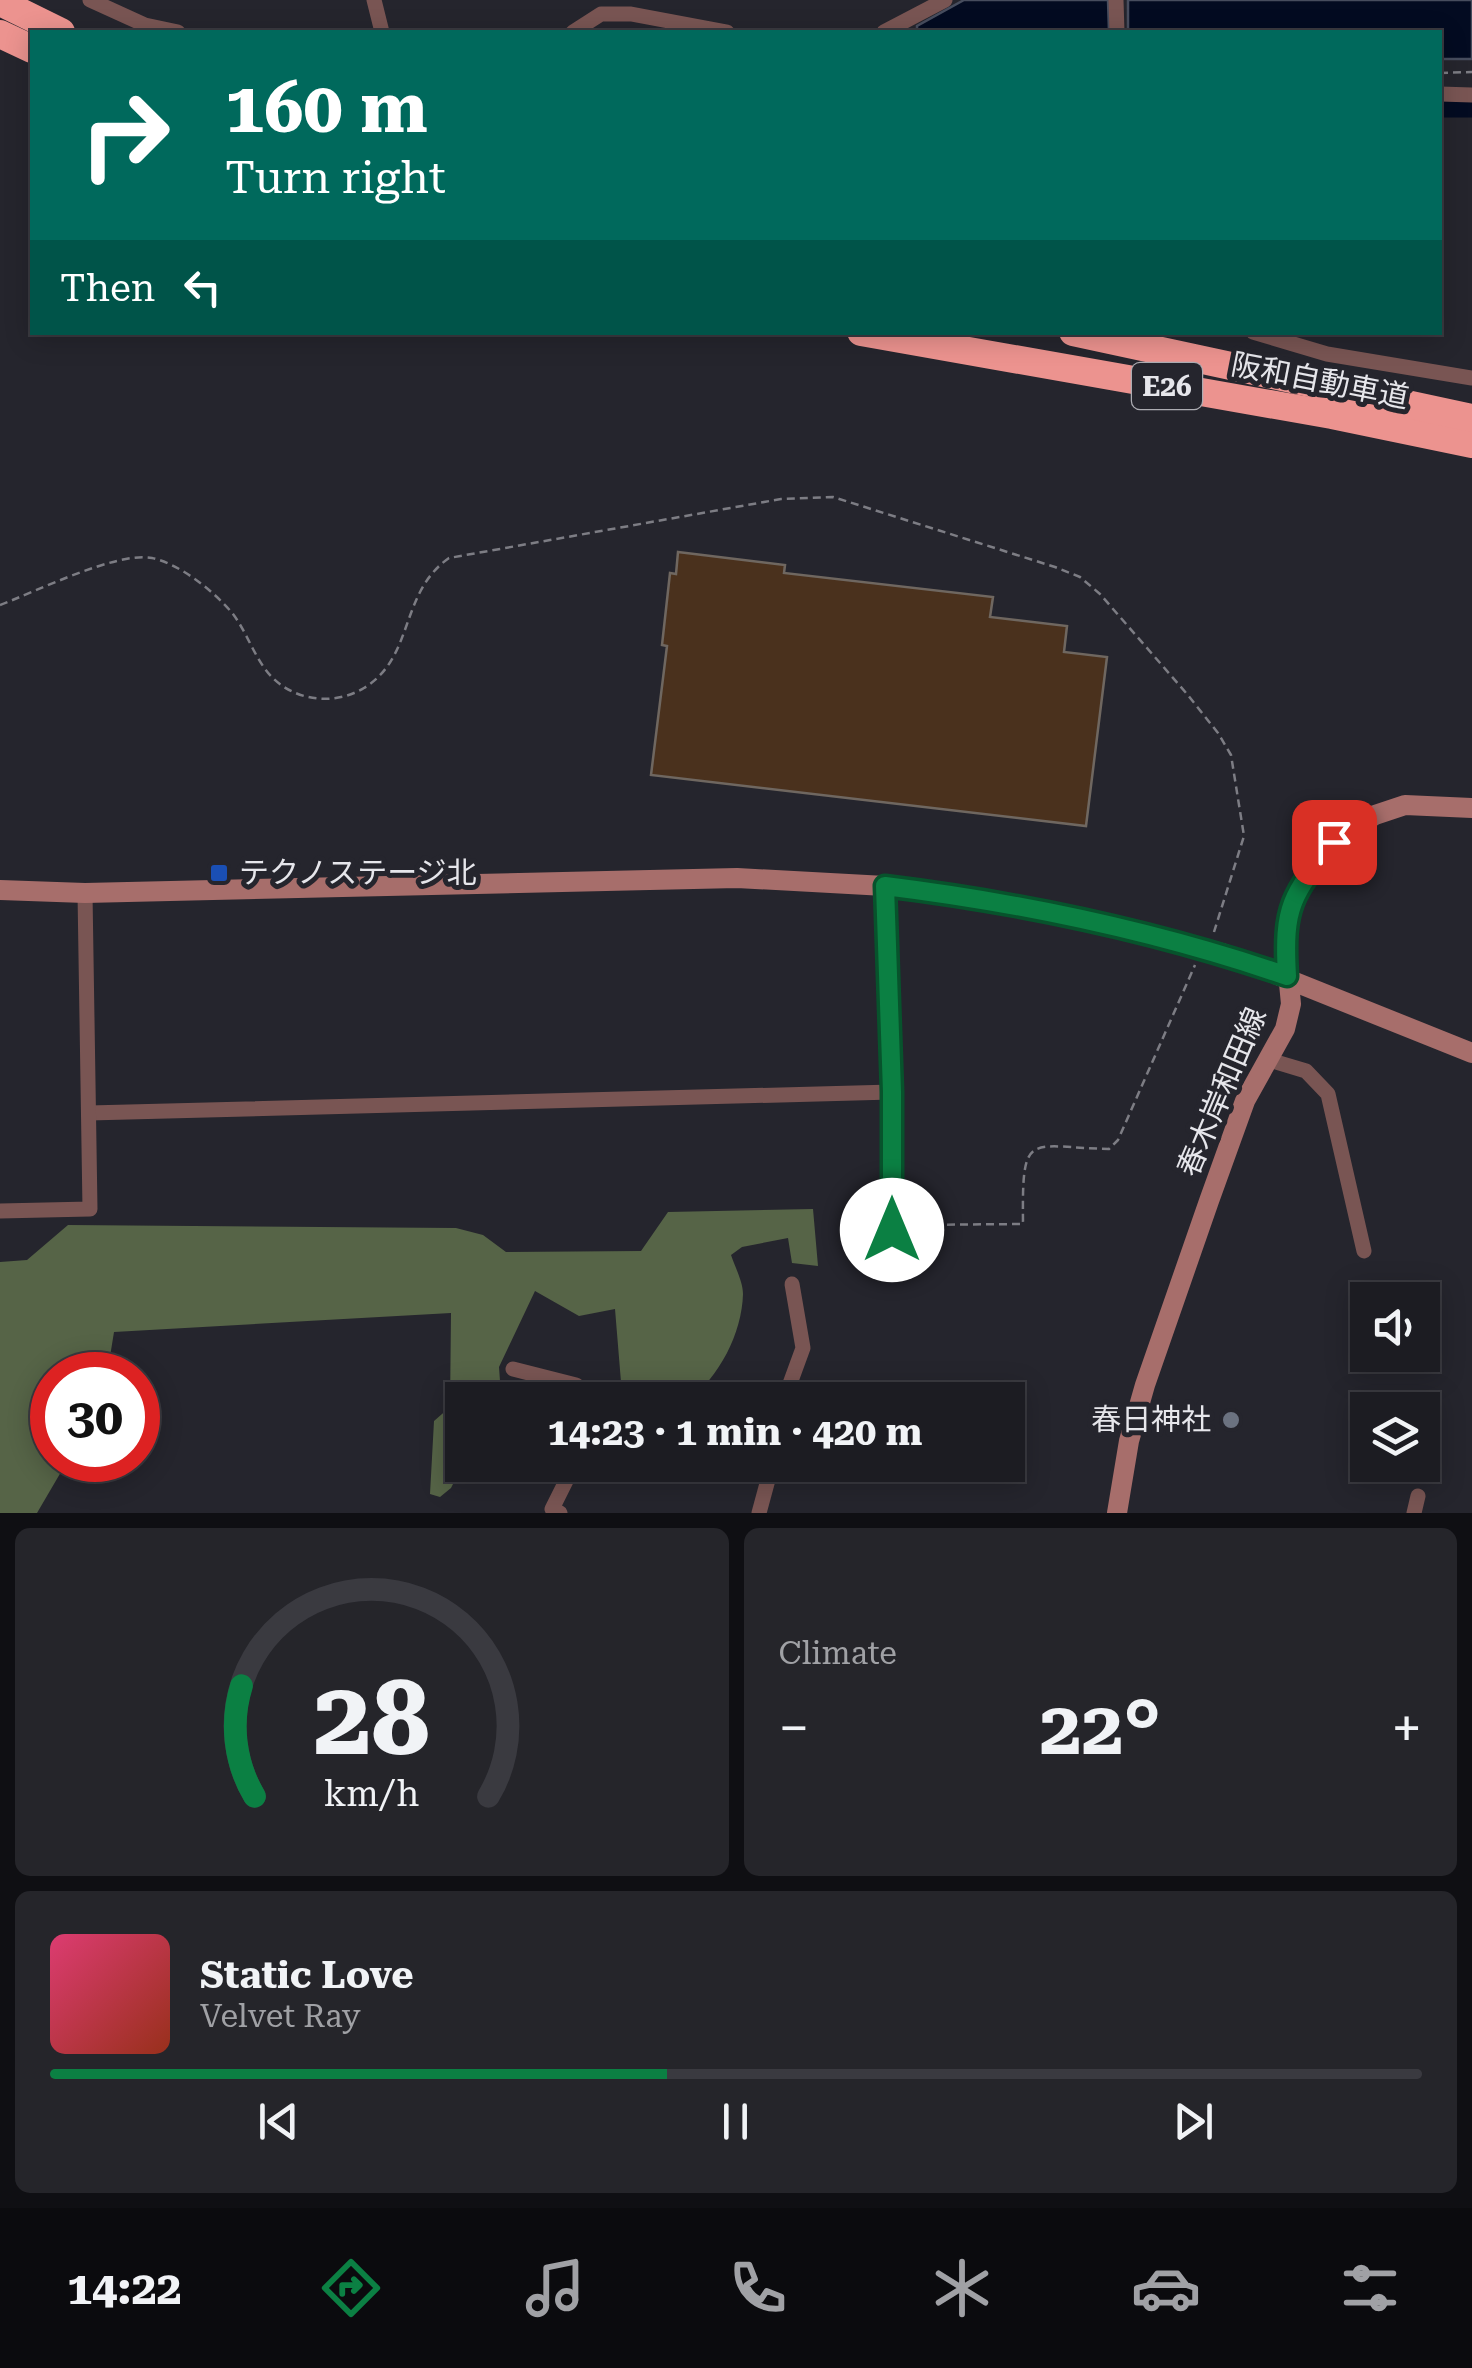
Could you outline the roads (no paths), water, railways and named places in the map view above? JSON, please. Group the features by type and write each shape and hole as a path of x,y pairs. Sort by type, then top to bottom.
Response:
{"highway":[{"path":"0,2 57,30"},
{"path":"0,34 30,48"},
{"name":"阪和自動車道","path":"878,335 1332,415 1472,444"},
{"name":"阪和自動車道","path":"1087,335 1472,418"}],"street":[{"path":"90,0 145,25 169,30"},
{"path":"374,0 382,30"},
{"path":"888,30 944,0"},
{"path":"1116,0 1117,30"},
{"path":"577,30 600,14 631,14 716,30"},
{"path":"1442,94 1472,94"},
{"path":"1263,335 1327,354 1472,378"},
{"name":"春木岸和田線","path":"1117,1513 1129,1442 1145,1385 1232,1133 1285,1029 1291,1004 1287,976 1288,915 1298,888 1334,842 1375,815 1405,805 1472,808"},
{"path":"0,890 85,893 737,878 885,886 1020,906 1124,927 1204,949 1287,976 1472,1052"},
{"path":"885,886 892,1230"},
{"path":"0,1211 90,1209 85,893"},
{"path":"1269,1060 1306,1071 1328,1094 1364,1251"},
{"path":"89,1113 892,1092"},
{"path":"791,1382 804,1348 792,1284"},
{"path":"512,1368 565,1382"},
{"path":"560,1513 552,1509 566,1482"},
{"path":"759,1513 767,1482"},
{"path":"1414,1513 1418,1496"}],"water":[{"path":"964,0 1108,0 1109,30 917,30 917,26"},
{"path":"1128,0 1472,0 1472,59 1442,59 1442,30 1128,30"}],"waterway":[{"path":"1442,105 1472,105"}],"place":[{"name":"テクノステージ北","path":"219,873"},
{"name":"春日神社","path":"1231,1420"}]}
